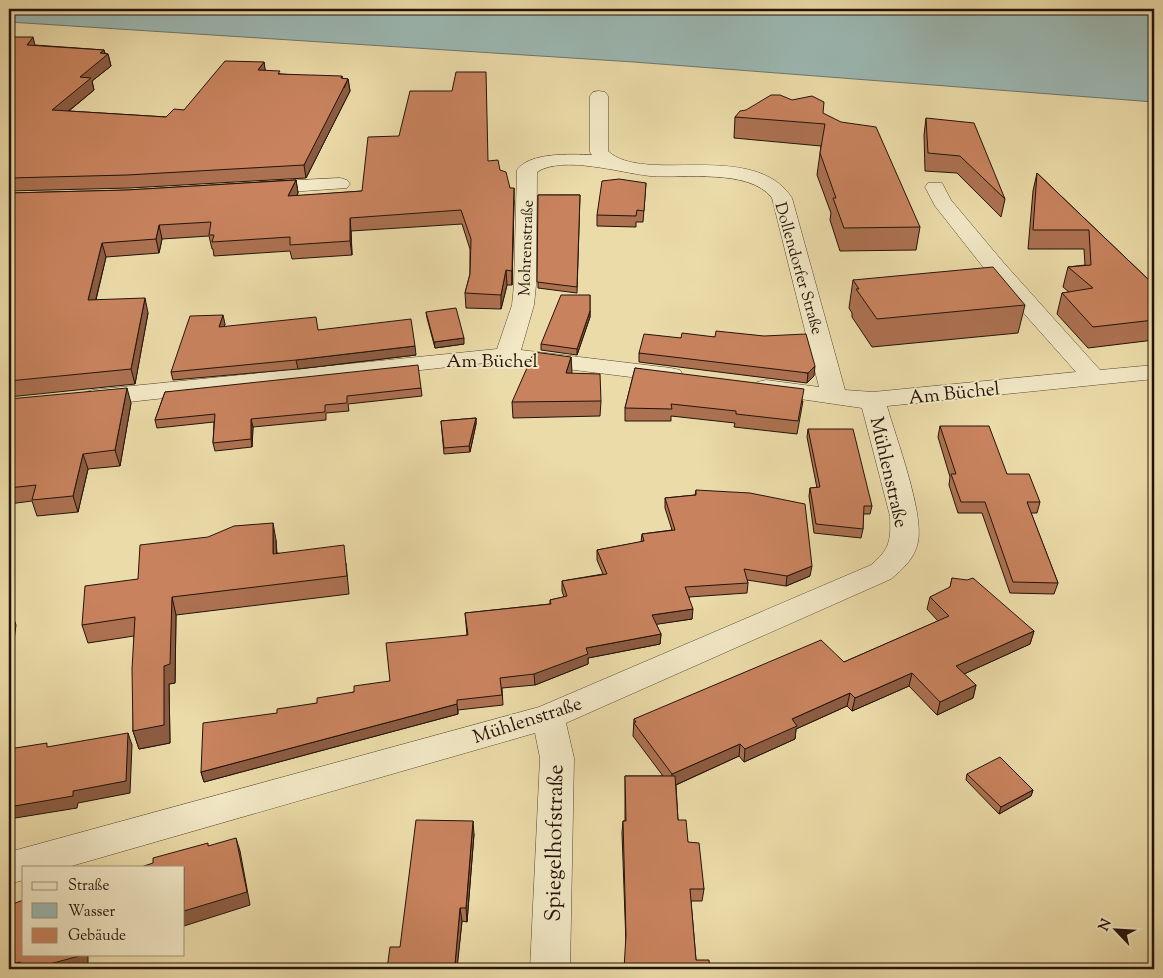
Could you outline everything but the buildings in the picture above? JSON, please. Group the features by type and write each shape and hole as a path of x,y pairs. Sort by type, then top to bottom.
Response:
{"street":[{"path":"599,96 598,152 609,162"},
{"name":"Dollendorfer Straße","path":"530,167 548,162 609,162 634,168 732,173 761,181 779,193 806,282 834,396"},
{"name":"Mohrenstraße","path":"507,357 523,304 527,170 530,167"},
{"path":"239,189 340,184"},
{"path":"935,187 942,202 995,267 1094,378"},
{"name":"Am Büchel","path":"69,400 298,378 455,358 507,357 696,378"},
{"name":"Am Büchel","path":"745,384 873,400 1154,372"},
{"name":"Mühlenstraße","path":"9,868 548,717 865,580 891,564 902,548 904,516 873,400"},
{"name":"Spiegelhofstraße","path":"548,717 557,758 550,969"}],"water":[{"path":"9,9 1154,9 1154,102 634,62 9,22"}]}
